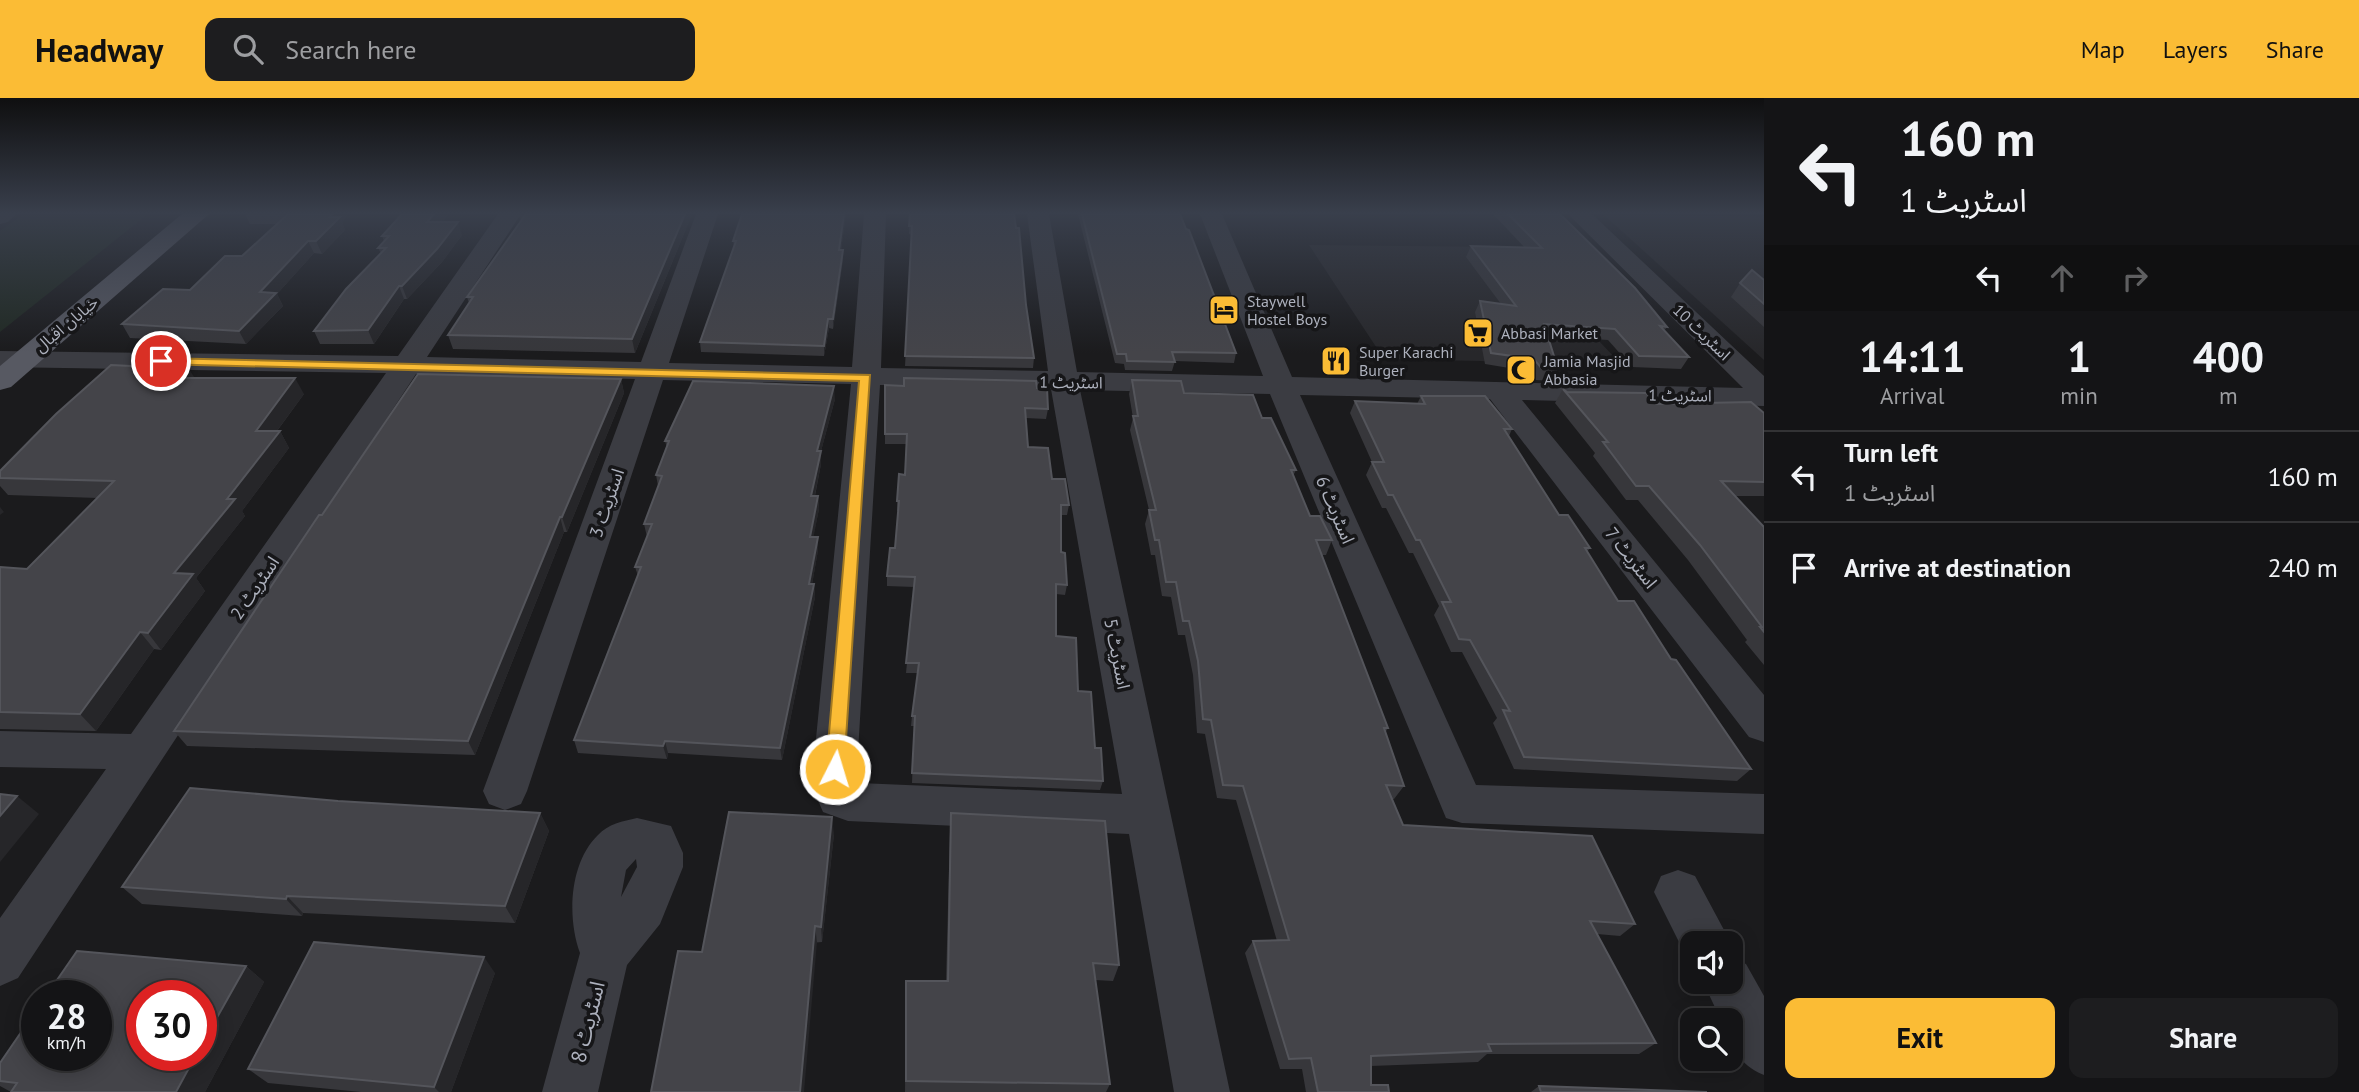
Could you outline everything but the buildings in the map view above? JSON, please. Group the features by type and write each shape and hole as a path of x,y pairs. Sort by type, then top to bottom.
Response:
{"main road":[{"name":"خیابان اقبال","path":"0,381 8,356 114,260"},
{"name":"خیابان اقبال","path":"8,356 135,260"}],"street":[{"name":"اسٹریٹ 2","path":"0,961 478,260"},
{"name":"اسٹریٹ 3","path":"506,791 691,260"},
{"path":"872,260 866,378 835,769 839,798 848,802 1148,815"},
{"name":"اسٹریٹ 5","path":"1045,260 1064,382 1202,1092"},
{"name":"اسٹریٹ 6","path":"1230,260 1462,804 1764,814"},
{"name":"اسٹریٹ 10","path":"1627,260 1764,394"},
{"name":"اسٹریٹ 1","path":"8,356 866,378 1764,394"},
{"name":"اسٹریٹ 7","path":"1499,391 1764,725"},
{"path":"0,749 144,752"},
{"path":"1678,892 1699,931"},
{"name":"اسٹریٹ 8","path":"570,1092 605,953"},
{"path":"1734,994 1764,1048"}],"shaded area":[{"path":"0,260 90,260 0,332"},
{"name":"Abbasi Market","path":"1319,260 1522,260 1621,364 1384,359"},
{"path":"1654,260 1764,260 1764,360"}],"place":[{"name":"Staywell Hostel Boys","path":"1224,310"},
{"name":"Abbasi Market","path":"1478,333"},
{"name":"Super Karachi Burger","path":"1336,361"},
{"name":"Jamia Masjid Abbasia","path":"1521,370"}],"route":[{"path":"161,361 543,368 866,378 835,769"}]}
